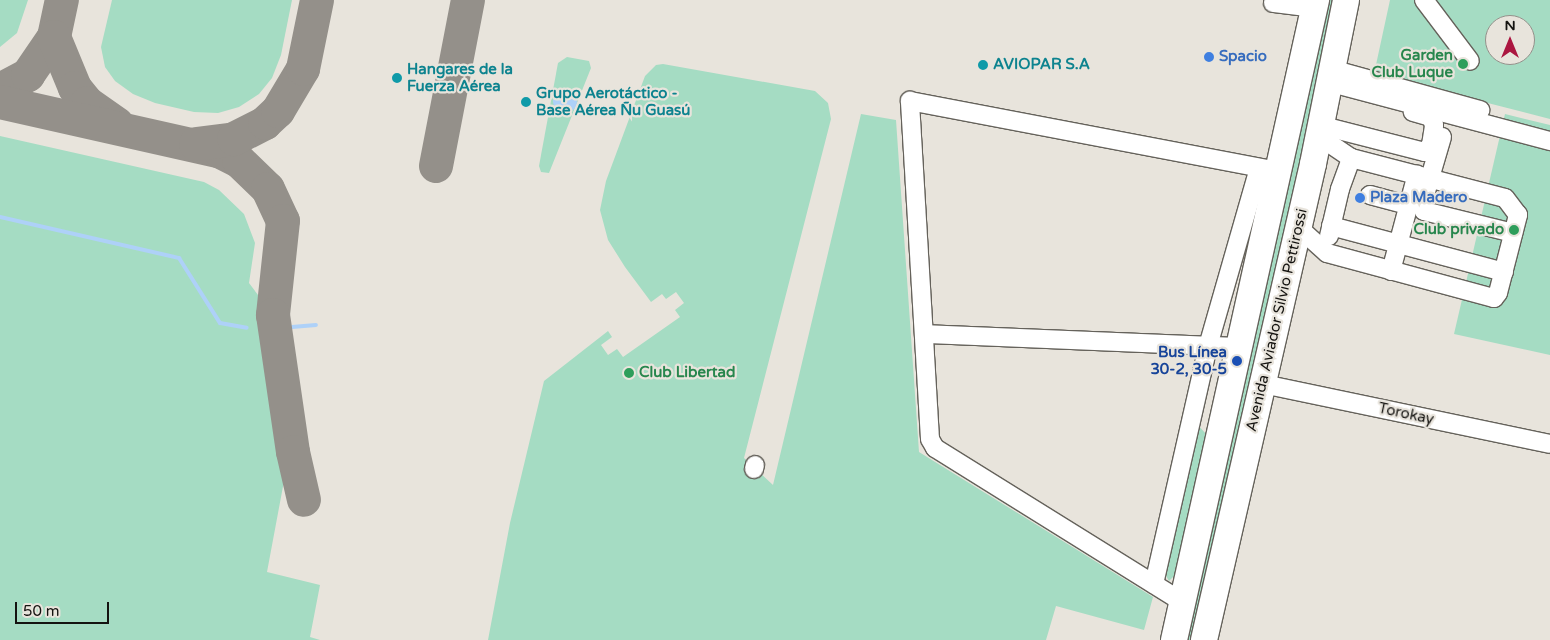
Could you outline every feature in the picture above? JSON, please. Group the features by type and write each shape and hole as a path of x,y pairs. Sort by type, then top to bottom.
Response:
{"highway":[{"name":"Avenida Aviador Silvio Pettirossi","path":"1204,640 1292,259 1346,0"},
{"name":"Avenida Aviador Silvio Pettirossi","path":"1174,640 1184,603 1241,347 1269,170 1315,4"}],"street":[{"path":"1424,0 1470,61"},
{"path":"1274,2 1315,4"},
{"path":"1329,76 1358,90 1550,129"},
{"path":"1329,76 1452,110 1550,141"},
{"path":"1318,130 1414,151 1425,152 1431,145 1434,136 1431,117 1368,100 1358,90"},
{"path":"1154,584 1208,346 1269,170 910,101 930,439 935,448 1184,603"},
{"path":"1452,110 1429,177 1422,205 1426,213 1513,233"},
{"path":"1318,130 1351,158"},
{"path":"1327,253 1331,226 1351,158"},
{"path":"1292,259 1327,253 1494,298 1504,272 1518,215 1504,198 1429,177 1351,158 1313,164"},
{"path":"1391,270 1408,205 1429,177"},
{"path":"1370,194 1408,205"},
{"path":"1331,226 1504,272"},
{"path":"1298,227 1327,253"},
{"path":"925,334 1241,347"},
{"name":"Torokay","path":"1263,384 1550,444"}],"green space":[{"path":"0,0 28,0 17,33 0,47"},
{"path":"112,0 292,0 281,55 272,78 259,94 239,107 218,113 194,112 155,103 133,94 115,81 105,67 101,47"},
{"path":"1323,0 1339,0 1196,640 1181,640"},
{"name":"Garden Club Luque","path":"1390,0 1550,0 1550,119 1374,74"},
{"path":"567,57 589,61 591,68 549,173 541,172 539,166 558,63"},
{"name":"Club Libertad","path":"663,64 815,91 828,103 831,119 744,458 773,485 861,114 896,120 919,452 1153,597 1144,630 1056,606 1046,640 488,640 510,523 544,381 608,331 612,337 601,345 608,355 617,349 623,357 680,317 675,310 684,303 676,292 666,299 662,294 651,302 608,240 600,210 606,181 645,76 656,65"},
{"name":"Club privado","path":"1505,114 1550,125 1550,355 1454,334"},
{"path":"0,136 204,182 219,190 244,214 255,243 249,283 258,295 284,481 267,572 320,585 310,637 320,640 0,640"},
{"path":"1197,424 1206,434 1176,574 1169,581 1166,576"}],"water":[{"path":"565,89 573,93 577,101 573,109 565,113 557,109 553,101 557,93"}],"waterway":[{"path":"0,217 179,258 220,323 247,328"},
{"path":"292,327 316,325"}],"taxiway":[{"path":"54,37 62,0"},
{"path":"196,144 234,139 265,123 278,111 303,69 317,0"},
{"path":"436,166 468,0"},
{"path":"0,90 28,75 54,37 75,88 87,103 117,124"},
{"path":"0,102 221,152 239,161 268,189 283,221 273,315 293,452 304,500"}],"place":[{"name":"Spacio","path":"1209,57"},
{"name":"Garden Club Luque","path":"1463,64"},
{"name":"AVIOPAR S.A","path":"983,65"},
{"name":"Hangares de la Fuerza Aérea","path":"397,78"},
{"name":"Grupo Aerotáctico - Base Aérea Ñu Guasú","path":"526,102"},
{"name":"Plaza Madero","path":"1360,198"},
{"name":"Club privado","path":"1514,230"},
{"name":"Bus Línea 30-2, 30-5","path":"1237,361"},
{"name":"Club Libertad","path":"629,373"}]}
